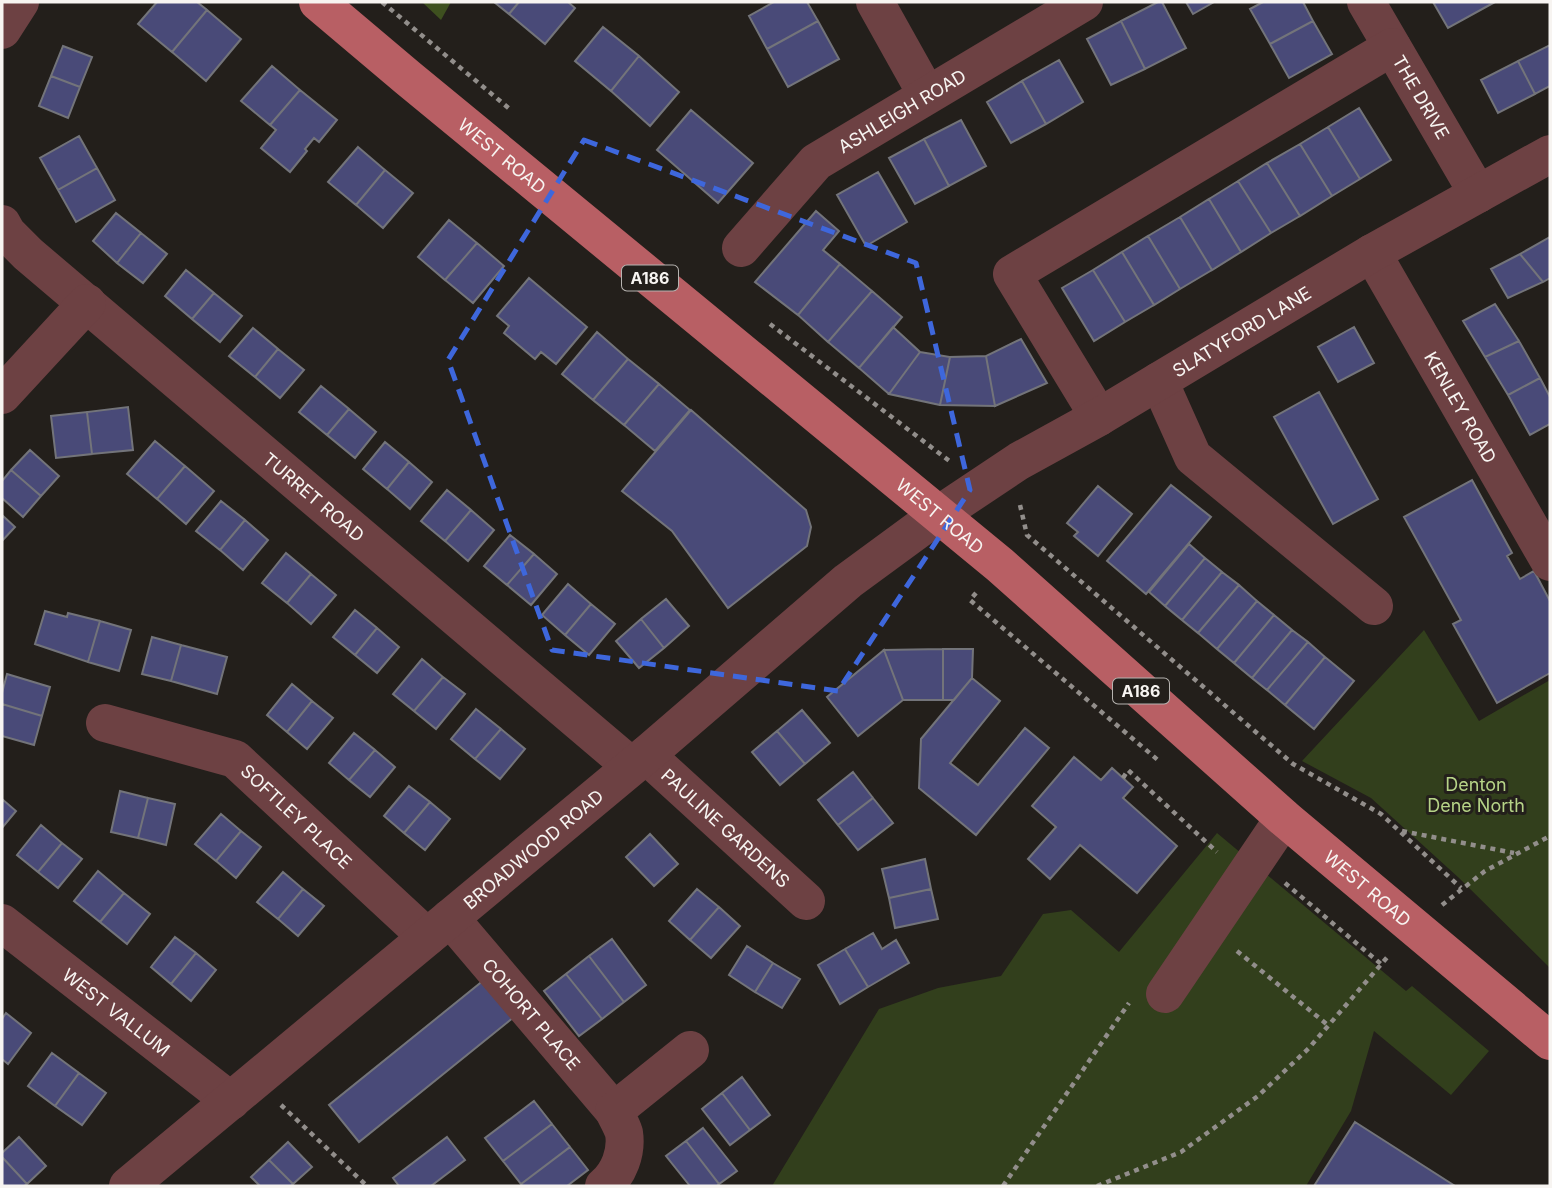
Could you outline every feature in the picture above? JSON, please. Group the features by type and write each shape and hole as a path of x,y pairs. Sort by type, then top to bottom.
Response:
{"main road":[{"name":"WEST ROAD","path":"318,2 1008,572 1284,818 1550,1041"}],"street":[{"path":"2,30 20,2"},
{"path":"874,2 927,95"},
{"name":"ASHLEIGH ROAD","path":"741,248 816,162 1084,2"},
{"name":"THE DRIVE","path":"1366,2 1478,194"},
{"path":"1099,418 1012,274 1392,47"},
{"name":"SLATYFORD LANE","path":"938,515 1019,461 1099,418 1372,253 1550,154"},
{"name":"TURRET ROAD","path":"2,224 7,233 28,254 638,760"},
{"name":"KENLEY ROAD","path":"1372,253 1550,562"},
{"path":"2,395 87,303"},
{"path":"1159,381 1192,457 1374,606"},
{"name":"BROADWOOD ROAD","path":"138,1184 242,1091 439,928 848,581 938,515"},
{"name":"SOFTLEY PLACE","path":"105,723 234,759 439,928"},
{"name":"PAULINE GARDENS","path":"638,760 806,901"},
{"path":"1150,993 1209,929 1249,848 1284,818"},
{"name":"WEST VALLUM","path":"2,923 242,1091"},
{"name":"COHORT PLACE","path":"439,928 614,1111 624,1133 623,1160 604,1186"},
{"path":"614,1111 690,1050"}],"path":[{"path":"382,2 519,117"},
{"path":"763,318 955,465"},
{"path":"1027,535 1293,764 1381,814 1461,888 1515,853 1550,836"},
{"path":"970,600 1160,761"},
{"path":"1097,1186 1181,1152 1258,1096 1309,1048 1381,964 1249,848 1226,860 1128,770 1123,778"},
{"path":"1401,831 1515,853"},
{"path":"1209,929 1329,1026"},
{"path":"1003,1186 1150,993"},
{"path":"242,1091 367,1186"}],"highlighted area":[{"path":"584,140 916,263 970,490 838,691 552,650 448,360"}],"green space":[{"path":"422,2 451,2 441,20"},
{"name":"Denton Dene North","path":"1424,630 1479,721 1550,680 1550,968 1459,878 1371,798 1302,761"},
{"path":"1217,833 1406,991 1412,986 1489,1051 1451,1095 1374,1031 1351,1111 1306,1186 772,1186 879,1009 938,988 1001,976 1043,914 1071,910 1119,952"}],"building":[{"path":"157,2 197,2 207,10 172,52 138,24"},
{"path":"494,2 519,2 509,14"},
{"path":"519,2 568,2 575,8 545,44 509,14"},
{"path":"774,2 807,2 818,21 767,49 749,16"},
{"path":"1162,2 1186,48 1145,69 1121,21"},
{"path":"1186,2 1214,2 1193,14"},
{"path":"1263,2 1303,2 1313,21 1270,44 1250,9"},
{"path":"1433,2 1495,2 1448,28"},
{"path":"207,10 241,39 206,81 172,52"},
{"path":"818,21 839,59 788,87 767,49"},
{"path":"1121,21 1145,69 1111,85 1087,39"},
{"path":"1313,21 1332,54 1289,78 1270,44"},
{"path":"603,27 639,56 611,91 575,61"},
{"path":"1550,45 1550,86 1535,94 1518,61"},
{"path":"63,46 92,57 80,87 51,76"},
{"path":"639,56 679,92 650,126 611,91"},
{"path":"1059,60 1083,102 1046,124 1022,81"},
{"path":"1518,61 1535,94 1498,113 1481,80"},
{"path":"272,66 300,90 270,125 241,101"},
{"path":"51,76 80,87 68,118 39,106"},
{"path":"1022,81 1046,124 1011,143 987,102"},
{"path":"300,90 337,120 319,142 314,138 290,172 261,148 276,130 270,125"},
{"path":"1359,108 1391,160 1360,179 1328,127"},
{"path":"691,110 753,163 718,203 657,150"},
{"path":"961,120 986,166 949,186 924,139"},
{"path":"1328,127 1360,179 1332,196 1300,144"},
{"path":"79,136 97,168 58,190 40,158"},
{"path":"924,139 949,186 915,204 889,158"},
{"path":"1300,144 1332,196 1300,216 1267,163"},
{"path":"358,147 385,170 356,205 328,182"},
{"path":"1267,163 1300,216 1271,233 1238,181"},
{"path":"97,168 115,200 76,222 58,190"},
{"path":"385,170 413,193 383,228 356,205"},
{"path":"878,172 907,222 866,246 837,195"},
{"path":"1238,181 1271,233 1241,252 1209,199"},
{"path":"1209,199 1241,252 1212,270 1180,217"},
{"path":"816,211 839,231 823,250 840,264 798,315 755,282"},
{"path":"116,213 141,233 117,263 93,241"},
{"path":"1180,217 1212,270 1180,289 1148,236"},
{"path":"449,220 477,243 445,280 418,257"},
{"path":"141,233 167,254 143,283 117,263"},
{"path":"1148,236 1180,289 1154,305 1122,252"},
{"path":"1550,237 1550,278 1543,282 1520,254"},
{"path":"477,243 504,266 473,303 445,280"},
{"path":"1122,252 1154,305 1125,322 1093,270"},
{"path":"1520,254 1543,282 1508,298 1491,269"},
{"path":"840,264 872,291 828,342 798,315"},
{"path":"186,270 214,293 192,319 165,296"},
{"path":"1093,270 1125,322 1094,341 1062,288"},
{"path":"529,278 587,327 556,364 541,352 535,359 504,333 509,326 497,316"},
{"path":"872,291 902,317 859,368 828,342"},
{"path":"214,293 242,316 220,342 192,319"},
{"path":"1495,304 1519,341 1485,357 1463,321"},
{"path":"893,327 920,352 889,394 859,368"},
{"path":"1354,327 1374,363 1338,382 1318,347"},
{"path":"253,328 278,349 255,377 229,356"},
{"path":"597,332 628,359 593,400 562,374"},
{"path":"1021,339 1047,383 995,406 986,356"},
{"path":"1519,341 1540,378 1508,395 1485,357"},
{"path":"278,349 304,370 280,398 255,377"},
{"path":"920,352 950,357 940,405 889,394"},
{"path":"986,356 995,406 940,405 950,357"},
{"path":"628,359 659,384 624,425 593,400"},
{"path":"1540,378 1550,397 1550,424 1530,435 1508,395"},
{"path":"659,384 690,410 655,451 624,425"},
{"path":"321,386 349,409 327,435 299,412"},
{"path":"1319,392 1378,499 1333,524 1274,417"},
{"path":"128,407 133,450 92,454 87,412"},
{"path":"349,409 376,432 355,458 327,435"},
{"path":"691,410 806,510 811,527 807,546 728,608 672,531 622,491"},
{"path":"87,412 92,454 56,458 51,416"},
{"path":"155,441 185,466 157,499 127,474"},
{"path":"385,442 409,462 387,489 363,469"},
{"path":"30,450 59,476 41,496 11,470"},
{"path":"409,462 432,482 410,509 387,489"},
{"path":"185,466 214,491 186,524 157,499"},
{"path":"11,470 41,496 23,517 2,498 2,481"},
{"path":"1472,480 1512,553 1507,556 1520,579 1534,571 1550,601 1550,673 1497,703 1453,624 1461,620 1404,517"},
{"path":"1171,485 1211,517 1146,594 1107,561"},
{"path":"1098,486 1132,514 1098,556 1074,536 1078,532 1067,523"},
{"path":"447,490 471,510 445,541 421,521"},
{"path":"221,501 245,520 220,550 196,531"},
{"path":"471,510 494,530 468,561 445,541"},
{"path":"2,515 15,527 2,541"},
{"path":"245,520 268,540 243,570 220,550"},
{"path":"510,535 534,554 507,585 484,566"},
{"path":"1189,544 1205,558 1165,606 1149,592"},
{"path":"286,553 311,574 287,603 262,583"},
{"path":"534,554 557,574 531,605 507,585"},
{"path":"1205,558 1222,572 1182,620 1165,606"},
{"path":"1222,572 1239,585 1198,633 1182,620"},
{"path":"311,574 336,595 311,624 287,603"},
{"path":"568,584 591,604 565,635 542,615"},
{"path":"1239,585 1257,601 1217,649 1198,633"},
{"path":"666,599 689,626 664,648 641,619"},
{"path":"1257,601 1274,615 1234,663 1217,649"},
{"path":"591,604 615,624 589,655 565,635"},
{"path":"355,610 377,628 355,655 333,637"},
{"path":"45,611 67,617 68,613 100,621 88,662 35,644"},
{"path":"1274,615 1292,630 1252,678 1234,663"},
{"path":"641,619 664,648 639,668 616,641"},
{"path":"100,621 131,630 119,671 88,662"},
{"path":"377,628 399,647 377,673 355,655"},
{"path":"1292,630 1308,642 1267,690 1252,678"},
{"path":"152,637 181,645 171,681 142,674"},
{"path":"1308,642 1325,657 1285,705 1267,690"},
{"path":"181,645 227,657 217,694 171,681"},
{"path":"943,649 973,649 972,678 954,700 943,700"},
{"path":"943,649 943,700 903,700 884,650"},
{"path":"884,650 903,700 858,736 827,697"},
{"path":"1325,657 1354,681 1314,729 1285,705"},
{"path":"422,659 443,677 414,711 393,694"},
{"path":"7,674 50,687 42,716 2,704"},
{"path":"443,677 465,694 436,729 414,711"},
{"path":"972,678 1000,701 950,763 978,785 1025,728 1049,748 976,835 919,788 921,739"},
{"path":"292,684 312,701 287,732 267,715"},
{"path":"312,701 333,718 307,749 287,732"},
{"path":"2,704 42,716 34,745 2,736"},
{"path":"476,709 501,729 475,759 451,739"},
{"path":"802,710 830,743 805,764 777,731"},
{"path":"501,729 525,749 500,779 475,759"},
{"path":"777,731 805,764 780,785 752,752"},
{"path":"354,733 375,750 349,780 329,763"},
{"path":"375,750 395,767 370,797 349,780"},
{"path":"1074,757 1101,780 1112,768 1133,787 1123,798 1177,846 1137,893 1080,845 1050,879 1028,859 1056,827 1032,806"},
{"path":"853,772 873,798 838,825 818,800"},
{"path":"409,786 430,802 404,833 384,816"},
{"path":"120,791 148,798 138,838 111,832"},
{"path":"148,798 175,804 166,845 138,838"},
{"path":"873,798 893,823 858,850 838,825"},
{"path":"2,799 16,811 2,828"},
{"path":"430,802 450,819 425,850 404,833"},
{"path":"221,814 241,831 216,861 195,844"},
{"path":"41,825 62,843 38,872 17,855"},
{"path":"241,831 261,847 236,878 216,861"},
{"path":"650,834 678,864 654,886 626,857"},
{"path":"62,843 82,859 58,888 38,872"},
{"path":"925,859 931,889 889,898 882,869"},
{"path":"98,871 124,893 100,922 74,901"},
{"path":"283,872 303,889 278,919 257,902"},
{"path":"303,889 324,906 298,936 278,919"},
{"path":"697,889 719,907 690,940 669,921"},
{"path":"931,889 938,919 895,928 889,898"},
{"path":"124,893 150,914 127,944 100,922"},
{"path":"719,907 740,926 711,958 690,940"},
{"path":"873,933 882,949 896,940 909,963 868,987 845,949"},
{"path":"175,937 196,953 171,984 151,967"},
{"path":"612,939 646,985 624,1002 589,956"},
{"path":"747,946 773,963 755,992 729,975"},
{"path":"845,949 868,987 840,1004 818,965"},
{"path":"196,953 216,970 191,1001 171,984"},
{"path":"589,956 624,1002 602,1019 566,974"},
{"path":"773,963 800,979 782,1008 755,992"},
{"path":"566,974 602,1019 579,1036 544,991"},
{"path":"484,980 514,1017 359,1142 329,1105"},
{"path":"6,1013 31,1033 8,1064 2,1059 2,1019"},
{"path":"52,1053 79,1073 55,1106 28,1086"},
{"path":"79,1073 106,1093 82,1125 55,1106"},
{"path":"742,1077 770,1115 750,1130 722,1093"},
{"path":"722,1093 750,1130 730,1145 702,1109"},
{"path":"534,1101 552,1124 503,1161 485,1138"},
{"path":"1355,1122 1455,1186 1314,1186"},
{"path":"552,1124 570,1147 521,1184 503,1161"},
{"path":"703,1128 737,1171 719,1184 686,1141"},
{"path":"19,1137 46,1166 27,1184 2,1157 2,1153"},
{"path":"447,1137 465,1160 431,1186 399,1186 393,1178"},
{"path":"686,1141 719,1184 717,1186 690,1186 666,1156"},
{"path":"288,1142 312,1167 293,1184 269,1160"},
{"path":"570,1147 588,1170 567,1186 522,1186 521,1184"},
{"path":"2,1157 27,1184 2,1186"},
{"path":"269,1160 293,1184 291,1186 260,1186 251,1177"}]}
